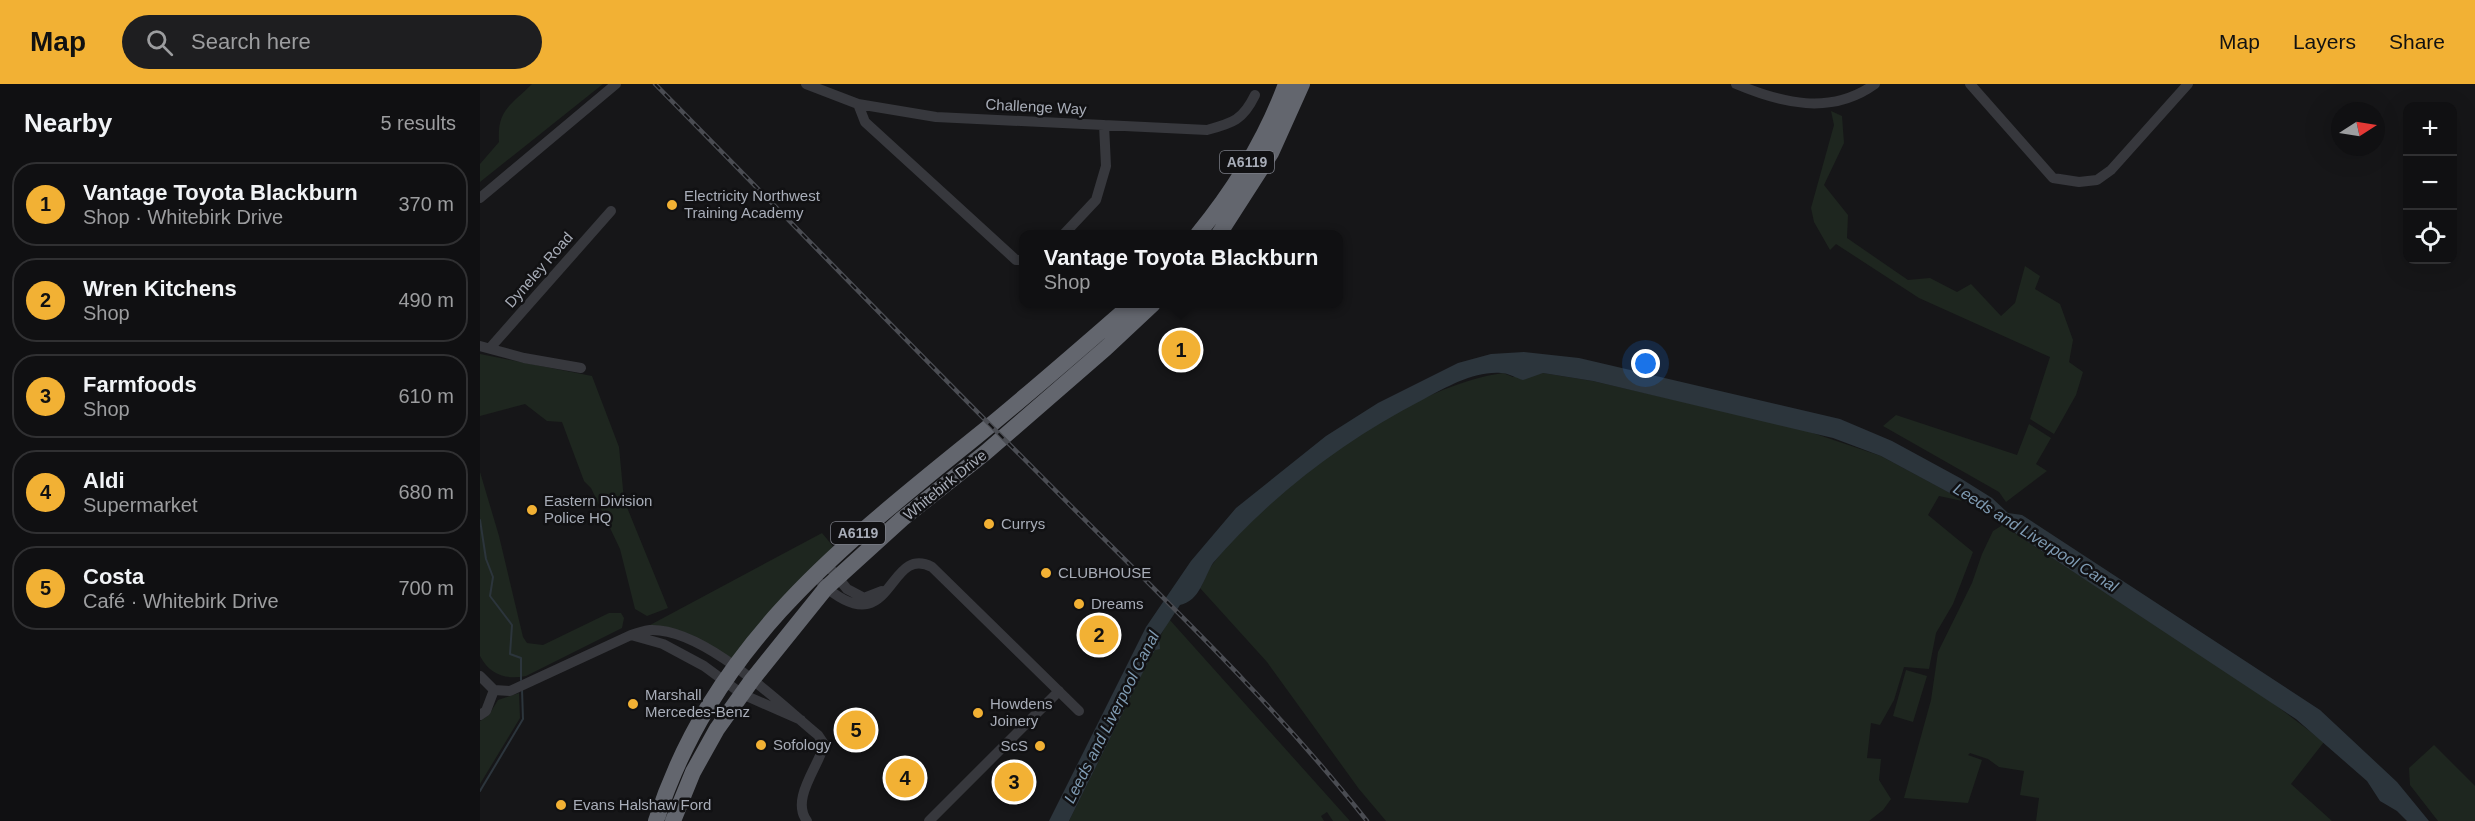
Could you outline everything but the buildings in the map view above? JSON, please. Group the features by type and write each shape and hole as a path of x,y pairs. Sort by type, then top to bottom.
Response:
{"highway":[{"name":"A6119","path":"1202,230 1215,215 1261,141 1286,84"},
{"name":"A6119","path":"1222,230 1271,153 1302,84"},
{"name":"Whitebirk Drive","path":"656,821 678,761 705,709 729,673 812,576 869,523 1050,377 1126,308"},
{"name":"Whitebirk Drive","path":"673,821 693,772 717,729 752,680 832,583 902,519 985,453 1107,348 1148,308"}],"street":[{"path":"480,198 616,84"},
{"name":"Challenge Way","path":"806,84 858,104 936,117 1207,129 1230,124 1246,112 1255,94"},
{"path":"1736,84 1768,97 1808,105 1842,100 1875,84"},
{"path":"1970,84 2053,178 2079,182 2097,180 2111,170 2188,84"},
{"path":"858,104 865,122 1016,260 1019,260"},
{"path":"1068,230 1096,200 1106,166 1104,125"},
{"name":"Dyneley Road","path":"485,347 611,211"},
{"path":"485,347 581,368"},
{"path":"826,563 832,583 846,603 858,607 871,605 909,566 925,563 932,567 1079,711"},
{"path":"812,576 864,598 885,590"},
{"path":"480,676 494,690 510,691 631,634 650,630 678,635 729,673 742,694 801,720"},
{"path":"631,634 663,644 729,673 752,680 818,735 824,744 802,797 801,811 807,821"},
{"path":"480,715 486,711 494,690"},
{"path":"929,821 1059,691"}],"shaded area":[{"path":"532,84 603,84 480,182 480,164 499,142 500,123 506,109"},
{"path":"1831,111 1842,116 1844,143 1824,185 1848,215 1847,238 1908,280 1930,278 1957,292 1971,284 2001,316 2015,303 2025,266 2040,276 2035,289 2060,304 2073,340 2069,362 2083,372 2076,395 2054,434 2030,419 2050,357 1919,298 1836,244 1830,250 1814,222 1811,208 1834,125"},
{"path":"480,354 592,376 619,447 624,500 668,608 647,616 635,609 620,549 591,488 584,481 562,422 547,421 525,404 480,416"},
{"path":"1503,373 1513,377 1543,373 1593,381 1801,429 1881,456 1967,502 1939,496 1928,515 1973,552 1953,604 1936,633 1929,669 1904,667 1894,700 1880,725 1871,723 1867,758 1881,759 1879,780 1891,799 1883,810 1869,821 1386,821 1359,789 1267,662 1200,588 1209,569 1235,537 1260,511 1323,459 1395,413 1432,395 1468,381"},
{"path":"1896,415 2017,455 2029,424 2051,438 2036,464 2047,471 2006,502 1999,492 1883,426"},
{"path":"480,472 499,536 523,637 527,643 543,645 609,613 621,613 624,618 622,628 526,676 499,675 489,668 480,656"},
{"path":"2003,517 2008,528 2019,536 2257,691 2324,742 2291,784 2332,821 2036,821 2039,798 2020,795 2024,771 1999,767 1988,759 1970,753 1968,755 1982,760 1968,803 1904,798 1931,700 1938,652 1972,583 1993,531 2001,526"},
{"path":"822,533 837,551 734,667 678,635 637,632"},
{"path":"1169,619 1350,821 1333,821 1327,812 1321,816 1324,821 1069,821"},
{"path":"1906,670 1927,676 1913,722 1893,716"},
{"path":"519,693 520,718 480,784 480,721 489,715 498,700"},
{"path":"2434,745 2475,786 2475,821 2438,821 2410,785 2409,768"}],"water":[{"name":"Leeds and Liverpool Canal","path":"1524,352 1579,358 1840,419 1892,441 1960,478 1992,498 2008,513 2022,515 2320,710 2397,782 2429,821 2407,821 2397,811 2380,801 2367,781 2296,719 2019,536 2008,527 2006,519 1996,511 1985,512 1881,456 1833,438 1593,381 1543,373 1523,380 1501,373 1491,373 1471,377 1451,385 1394,415 1337,451 1285,492 1236,538 1213,563 1197,594 1187,603 1180,605 1159,637 1160,649 1155,650 1150,658 1069,821 1049,821 1146,627 1191,561 1236,508 1326,436 1378,403 1458,363 1491,354"}],"waterway":[{"path":"480,520 486,559 493,577 490,596 512,625 510,654 521,658 521,680"},
{"path":"480,791 523,719 522,689"}],"railway":[{"path":"655,84 1209,644 1290,731 1367,821"}],"place":[{"name":"Electricity Northwest Training Academy","path":"672,205"},
{"name":"Vantage Toyota Blackburn","path":"1181,350"},
{"name":"Eastern Division Police HQ","path":"532,510"},
{"name":"Currys","path":"989,524"},
{"name":"CLUBHOUSE","path":"1046,573"},
{"name":"Dreams","path":"1079,604"},
{"name":"Wren Kitchens","path":"1099,635"},
{"name":"Marshall Mercedes-Benz","path":"633,704"},
{"name":"Howdens Joinery","path":"978,713"},
{"name":"Costa","path":"856,730"},
{"name":"Sofology","path":"761,745"},
{"name":"ScS","path":"1040,746"},
{"name":"Aldi","path":"905,778"},
{"name":"Farmfoods","path":"1014,782"},
{"name":"Evans Halshaw Ford","path":"561,805"}]}
